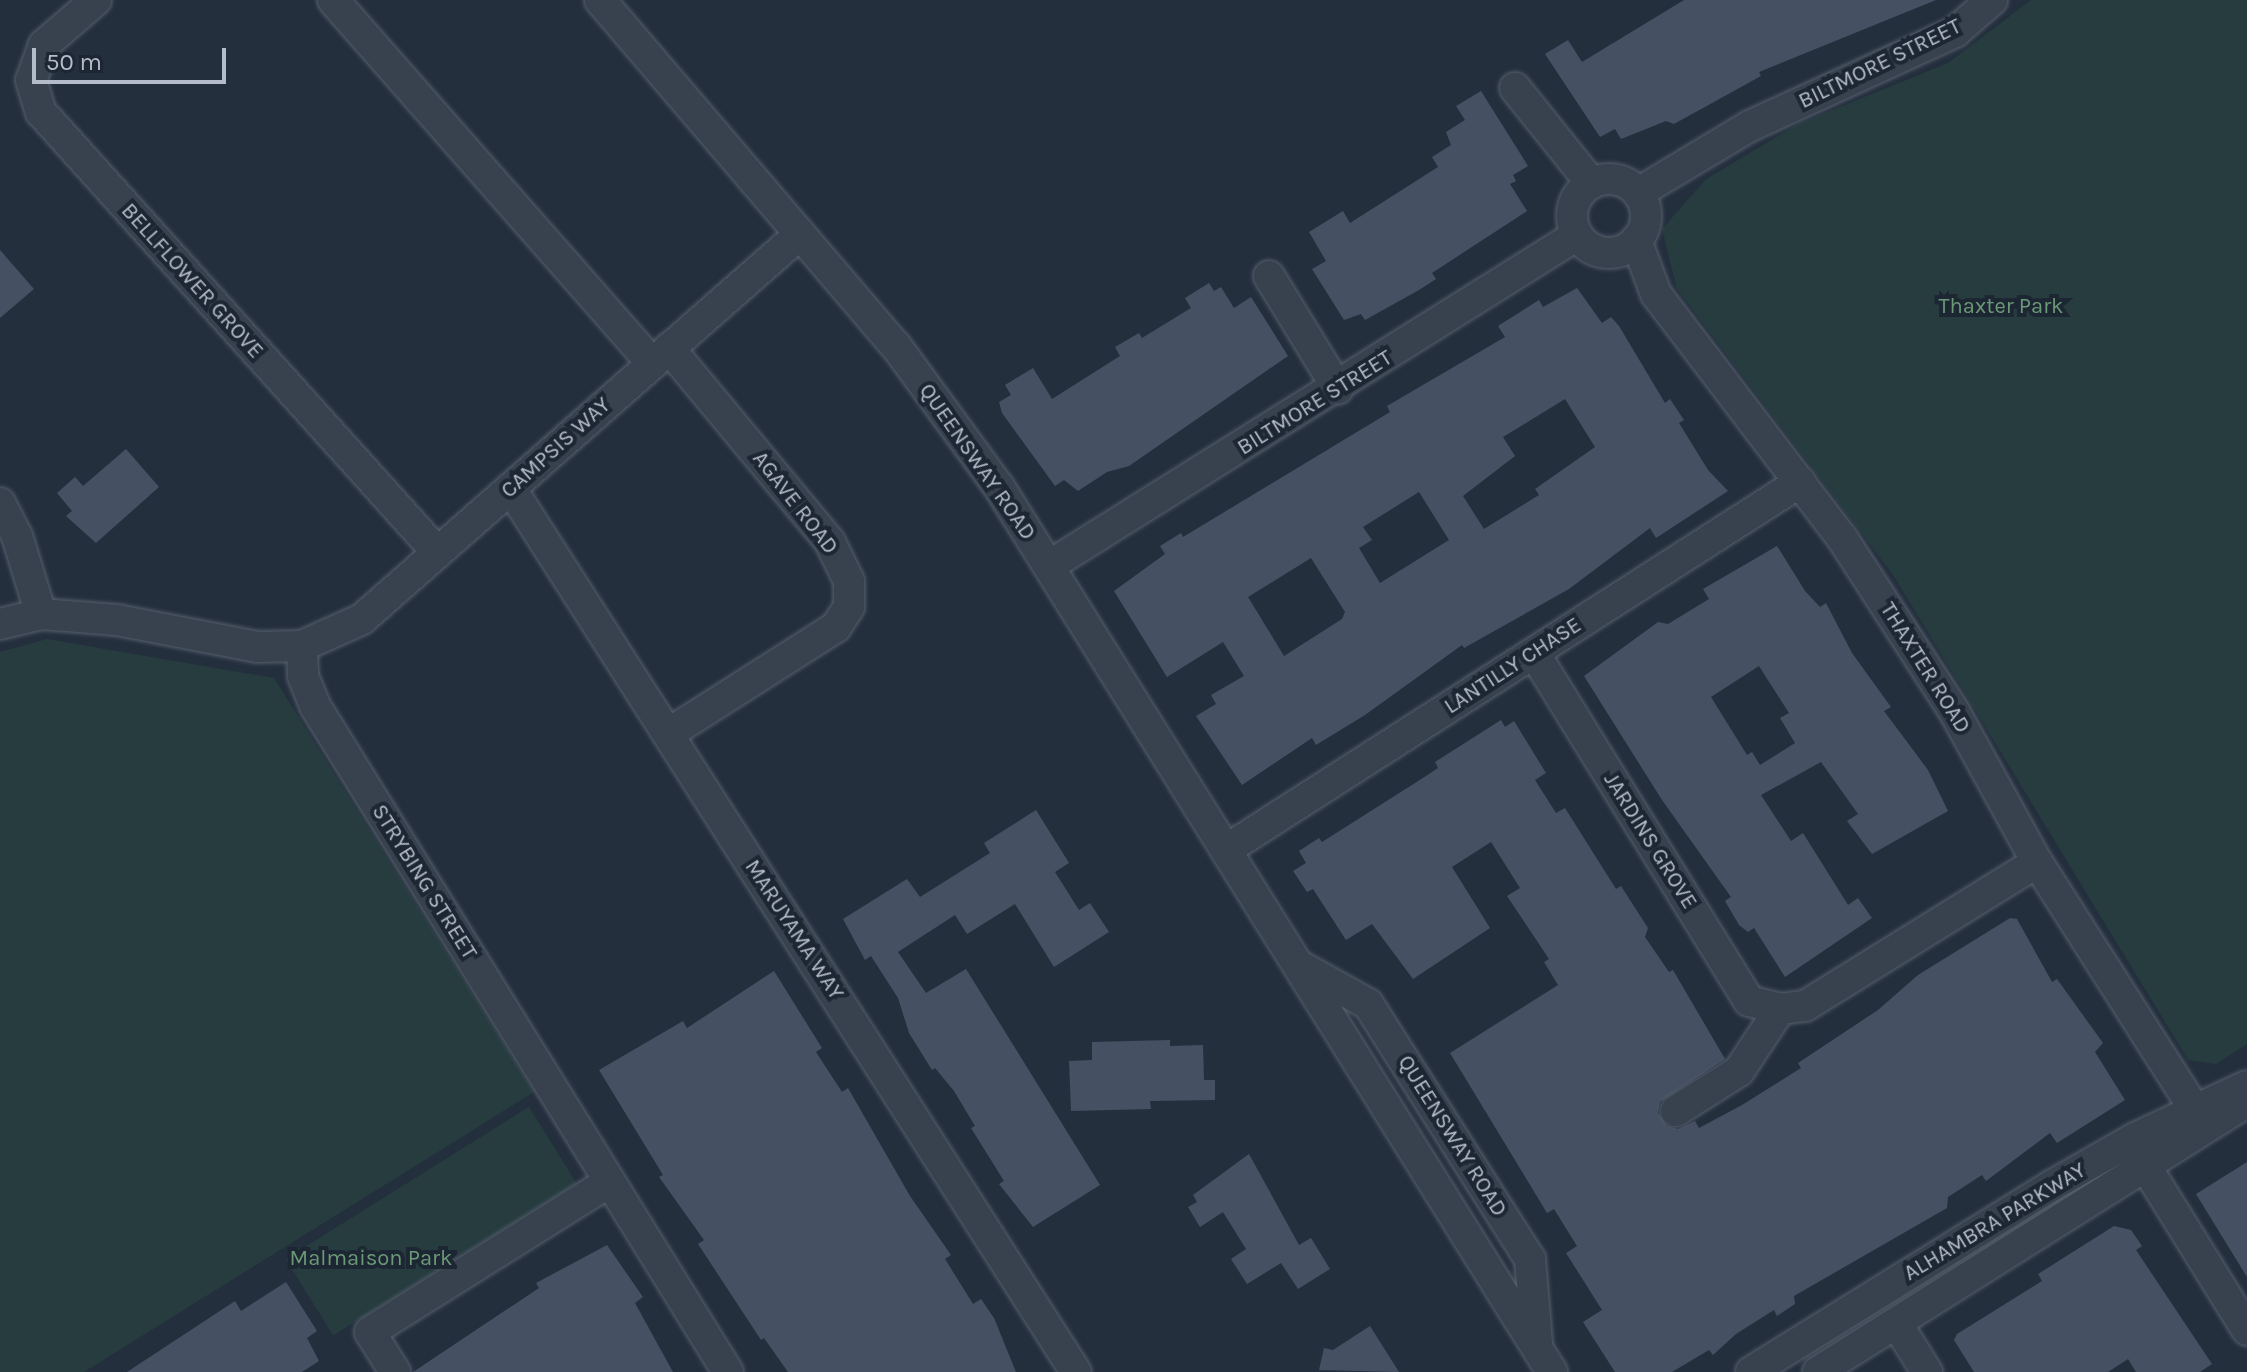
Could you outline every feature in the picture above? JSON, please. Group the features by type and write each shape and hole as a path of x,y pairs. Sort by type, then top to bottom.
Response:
{"street":[{"name":"BELLFLOWER GROVE","path":"96,0 44,45 31,80 41,112 437,552"},
{"path":"333,0 661,356"},
{"name":"QUEENSWAY ROAD","path":"600,0 896,346 1049,566 1545,1361"},
{"name":"BILTMORE STREET","path":"1638,193 1750,126 1955,32 1992,0"},
{"path":"1515,88 1591,183"},
{"path":"1611,179 1638,193 1646,217 1636,240 1606,253 1577,235 1572,212 1591,183 1611,179"},
{"name":"CAMPSIS WAY","path":"302,646 362,619 800,234"},
{"name":"BILTMORE STREET","path":"1049,566 1338,389 1577,235"},
{"name":"THAXTER ROAD","path":"1636,240 1656,294 1800,482 1955,713 2037,862 2195,1110"},
{"path":"1269,276 1338,389"},
{"name":"AGAVE ROAD","path":"661,356 830,542 849,581 849,607 836,627 668,734"},
{"name":"LANTILLY CHASE","path":"1226,850 1800,482"},
{"name":"MARUYAMA WAY","path":"511,489 1076,1372"},
{"path":"0,503 17,536 41,614"},
{"path":"0,624 41,614 117,620 257,647 302,646"},
{"name":"STRYBING STREET","path":"302,646 303,676 315,706 728,1372"},
{"name":"JARDINS GROVE","path":"1534,653 1749,1001 1780,1009"},
{"path":"1676,1111 1739,1071 1780,1009 1805,1006 2037,862"},
{"name":"QUEENSWAY ROAD","path":"1298,965 1368,1004 1530,1259 1545,1361"},
{"name":"ALHAMBRA PARKWAY","path":"1751,1372 2051,1186 2247,1086"},
{"name":"ALHAMBRA PARKWAY","path":"1818,1372 2247,1101"},
{"path":"2146,1167 2247,1330"},
{"path":"395,1372 370,1332 609,1182"},
{"path":"1897,1324 1927,1372"}],"green space":[{"name":"Thaxter Park","path":"2031,0 2247,0 2247,1044 2216,1064 2188,1060 1893,575 1677,289 1662,229 1706,179 1798,124 1948,63"},
{"path":"47,639 274,678 534,1092 84,1372 0,1372 0,652"},
{"name":"Malmaison Park","path":"529,1107 577,1183 333,1335 286,1259"}],"building":[{"path":"1684,0 1936,0 1759,72 1761,76 1674,124 1666,121 1621,139 1615,129 1600,137 1545,54 1568,40 1582,62"},
{"path":"1481,91 1528,166 1513,175 1516,181 1510,184 1527,211 1432,273 1436,279 1419,290 1365,320 1361,314 1344,320 1312,269 1326,261 1309,232 1343,211 1350,223 1438,167 1432,157 1451,145 1446,132 1465,120 1456,106"},
{"path":"0,250 34,289 0,318"},
{"path":"1209,283 1214,291 1221,287 1234,308 1251,297 1288,356 1129,466 1107,472 1078,491 1064,480 1055,486 1002,413 999,402 1011,395 1005,385 1033,368 1052,399 1120,356 1115,347 1139,333 1142,338 1191,308 1185,298"},
{"path":"1577,288 1602,323 1611,317 1665,403 1670,399 1684,420 1679,423 1708,470 1728,491 1656,538 1650,528 1569,589 1464,648 1462,645 1365,715 1316,745 1312,738 1242,785 1196,716 1216,704 1211,695 1244,676 1223,642 1167,677 1114,591 1165,554 1160,546 1181,533 1183,537 1390,412 1387,406 1505,337 1498,326 1539,300 1543,307","holes":["1565,399 1595,447 1535,489 1539,495 1484,529 1463,496 1515,456 1503,437","1419,492 1449,540 1380,583 1359,548 1372,540 1363,527","1311,558 1345,612 1342,619 1284,656 1248,597"]},
{"path":"126,449 159,487 96,543 66,516 72,511 57,493 75,477 83,486"},
{"path":"1777,546 1805,591 1820,607 1826,603 1852,653 1891,707 1884,711 1928,770 1948,811 1872,854 1847,821 1858,814 1821,762 1761,795 1791,841 1803,833 1848,905 1858,898 1872,918 1785,977 1754,928 1748,932 1739,925 1725,901 1731,897 1662,800 1584,676 1658,622 1668,624 1709,599 1703,589","holes":["1759,666 1789,713 1780,718 1795,743 1760,765 1752,752 1747,755 1711,697"]},
{"path":"1501,720 1505,727 1514,721 1546,773 1535,780 1556,813 1565,808 1616,889 1621,886 1648,928 1645,937 1669,972 1673,970 1725,1059 1660,1102 1658,1113 1667,1126 1678,1129 1695,1121 1699,1128 1742,1105 1801,1068 1798,1063 1878,1010 1918,975 2010,918 2017,919 2052,982 2057,979 2103,1043 2095,1052 2125,1100 2057,1143 2050,1133 1986,1181 1982,1175 1948,1197 1947,1208 1794,1296 1795,1304 1777,1316 1774,1310 1736,1334 1713,1355 1709,1350 1672,1372 1615,1372 1583,1322 1602,1310 1566,1253 1577,1246 1554,1209 1547,1213 1450,1053 1558,985 1544,962 1549,959 1507,896 1520,888 1491,842 1452,867 1490,928 1413,979 1372,924 1346,940 1313,889 1307,892 1293,871 1306,863 1299,851 1319,838 1322,842 1426,776 1438,768 1435,762"},
{"path":"1036,810 1069,863 1055,872 1079,910 1090,903 1109,932 1054,967 1015,904 967,934 955,915 898,952 926,993 966,969 1100,1185 1033,1227 999,1184 1004,1181 971,1128 975,1126 954,1091 935,1068 932,1070 909,1033 898,998 871,956 865,960 843,919 907,879 920,897 990,853 984,843"},
{"path":"774,971 822,1048 816,1052 842,1092 848,1088 910,1196 951,1255 945,1259 973,1304 981,1299 994,1318 1016,1372 788,1372 764,1338 761,1340 698,1244 704,1240 659,1177 663,1175 599,1070 683,1021 687,1028"},
{"path":"1170,1040 1170,1046 1203,1045 1204,1080 1215,1080 1215,1100 1150,1101 1151,1109 1071,1111 1069,1061 1092,1060 1092,1042"},
{"path":"1249,1154 1299,1245 1311,1238 1330,1269 1298,1289 1281,1263 1247,1284 1231,1259 1246,1249 1223,1212 1200,1227 1188,1207 1197,1202 1193,1195"},
{"path":"2247,1162 2247,1277 2196,1194"},
{"path":"2114,1226 2131,1230 2142,1246 2136,1250 2212,1364 2200,1372 2136,1372 2128,1359 2108,1372 1974,1372 1954,1340 1957,1334 2042,1281 2038,1274"},
{"path":"607,1245 643,1297 635,1303 673,1372 413,1372 539,1288 536,1283"},
{"path":"286,1282 317,1331 307,1338 319,1361 302,1372 127,1372 235,1301 241,1311"},
{"path":"1370,1326 1399,1372 1319,1370 1324,1348 1333,1350"}]}
